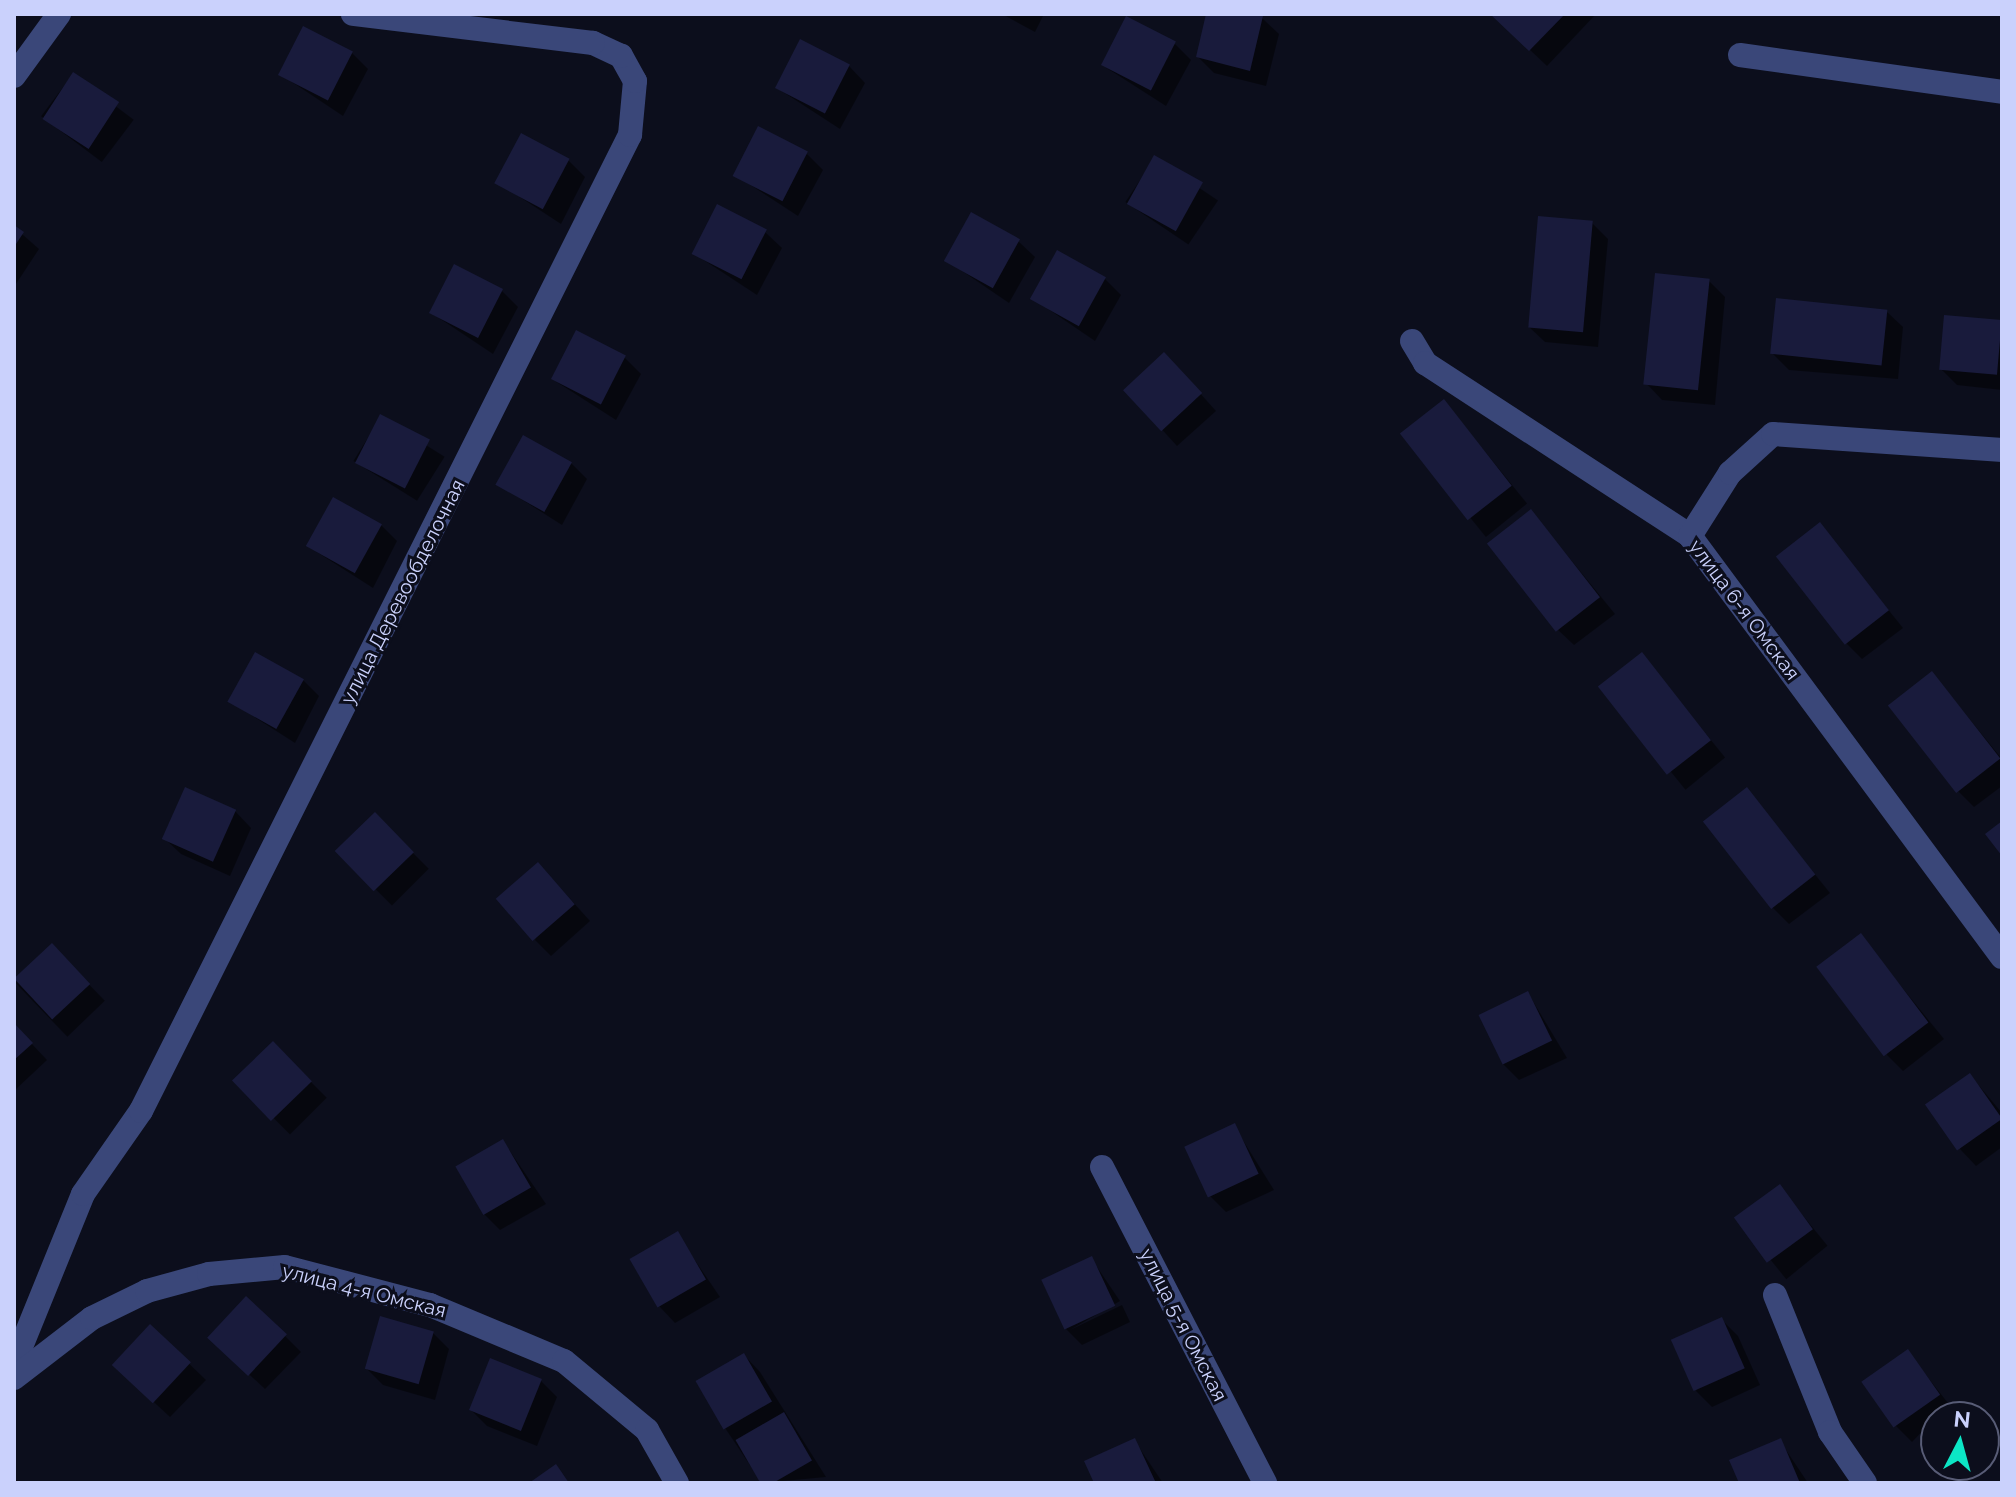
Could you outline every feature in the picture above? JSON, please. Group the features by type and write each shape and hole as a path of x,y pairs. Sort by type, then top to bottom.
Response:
{"street":[{"path":"14,76 59,14"},
{"name":"улица Деревообделочная","path":"14,1364 83,1194 141,1111 630,135 635,81 621,56 593,43 353,14"},
{"path":"1740,55 2002,92"},
{"name":"улица 6-я Омская","path":"1412,341 1425,363 1690,536 2002,957"},
{"path":"1690,536 1730,473 1773,434 2002,450"},
{"name":"улица 5-я Омская","path":"1102,1167 1265,1483"},
{"name":"улица 4-я Омская","path":"14,1378 92,1318 147,1291 209,1274 285,1267 430,1305 564,1361 647,1430 677,1483"},
{"path":"1775,1295 1830,1432 1865,1483"}],"building":[{"path":"1206,14 1263,16 1250,71 1196,57"},
{"path":"1490,14 1565,14 1529,51"},
{"path":"1126,16 1176,41 1151,90 1101,65"},
{"path":"303,26 353,51 328,100 278,75"},
{"path":"800,39 850,64 825,113 775,88"},
{"path":"73,72 119,102 89,149 43,119"},
{"path":"758,126 808,151 782,201 733,176"},
{"path":"521,133 570,159 543,209 494,183"},
{"path":"1154,155 1203,182 1176,231 1127,204"},
{"path":"717,204 767,229 741,279 692,254"},
{"path":"971,212 1020,239 993,288 944,261"},
{"path":"1538,216 1593,221 1583,332 1528,328"},
{"path":"14,225 24,232 14,247"},
{"path":"1057,250 1106,277 1079,326 1030,299"},
{"path":"454,264 503,289 478,338 429,313"},
{"path":"1655,273 1710,279 1698,390 1643,384"},
{"path":"1776,298 1887,310 1882,365 1770,354"},
{"path":"1944,315 2002,320 1997,375 1939,370"},
{"path":"576,330 626,355 601,404 551,379"},
{"path":"1164,352 1202,393 1161,431 1123,390"},
{"path":"1444,399 1512,486 1468,520 1400,433"},
{"path":"380,414 430,439 405,488 355,463"},
{"path":"523,435 572,462 544,512 495,485"},
{"path":"333,497 382,524 355,573 306,546"},
{"path":"1531,509 1600,597 1556,632 1487,543"},
{"path":"1820,522 1889,610 1845,645 1776,556"},
{"path":"255,652 304,679 276,729 227,702"},
{"path":"1642,652 1711,740 1667,775 1598,686"},
{"path":"1932,671 2000,758 1956,793 1888,705"},
{"path":"185,787 236,810 213,862 162,839"},
{"path":"1747,787 1815,874 1771,909 1703,821"},
{"path":"375,812 414,852 374,891 335,851"},
{"path":"2002,821 2002,856 1985,834"},
{"path":"538,862 575,904 532,941 496,899"},
{"path":"1861,933 1928,1022 1884,1056 1816,967"},
{"path":"52,943 90,984 52,1019 14,978"},
{"path":"1528,991 1552,1040 1503,1065 1479,1015"},
{"path":"14,1023 33,1043 14,1060"},
{"path":"273,1041 312,1081 271,1121 232,1081"},
{"path":"1970,1073 2002,1119 1957,1150 1925,1105"},
{"path":"1235,1123 1259,1174 1208,1197 1184,1147"},
{"path":"503,1139 531,1187 483,1215 455,1166"},
{"path":"1780,1184 1813,1229 1767,1263 1734,1218"},
{"path":"678,1231 706,1279 658,1307 630,1259"},
{"path":"1092,1256 1115,1306 1064,1330 1041,1280"},
{"path":"246,1296 287,1334 248,1376 207,1338"},
{"path":"380,1316 434,1331 419,1384 365,1369"},
{"path":"1722,1317 1745,1368 1694,1391 1671,1340"},
{"path":"150,1324 191,1362 153,1403 112,1365"},
{"path":"1908,1349 1940,1395 1931,1401 1920,1401 1920,1409 1893,1428 1861,1382"},
{"path":"744,1353 772,1401 724,1429 696,1381"},
{"path":"490,1358 542,1379 521,1431 469,1410"},
{"path":"784,1412 812,1460 773,1483 760,1483 736,1440"},
{"path":"1135,1438 1156,1483 1094,1483 1084,1461"},
{"path":"1781,1438 1800,1483 1739,1483 1729,1460"},
{"path":"556,1464 569,1483 529,1483"}]}
